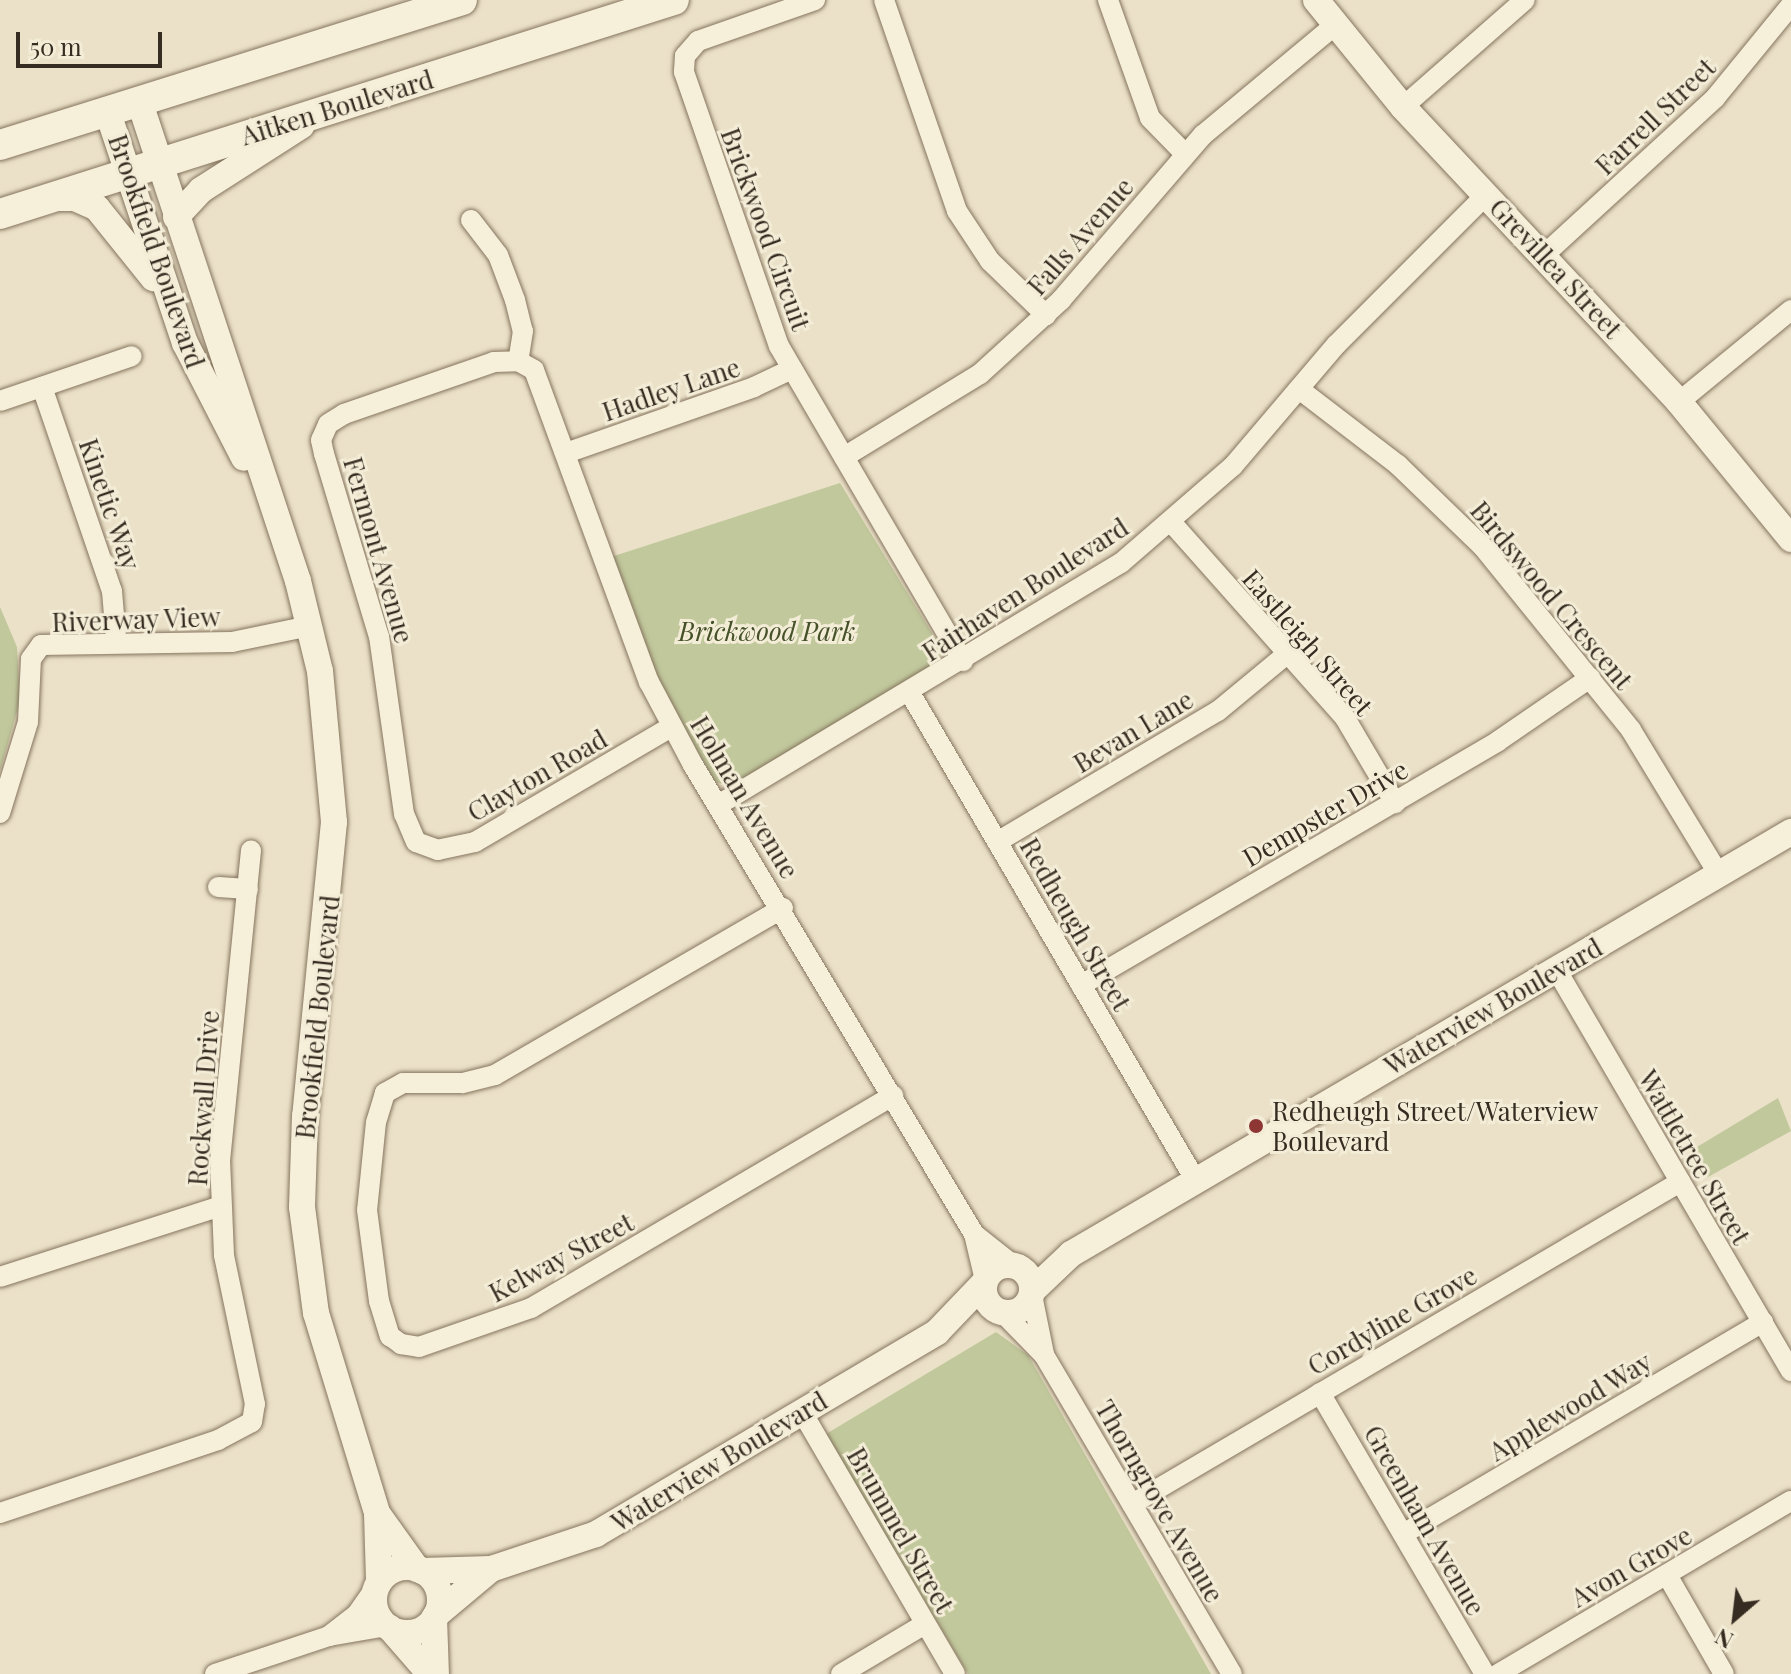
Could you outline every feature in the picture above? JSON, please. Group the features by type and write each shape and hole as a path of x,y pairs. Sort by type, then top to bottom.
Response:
{"main road":[{"path":"0,145 462,0"},
{"name":"Aitken Boulevard","path":"0,214 127,171 674,0"}],"street":[{"name":"Brickwood Circuit","path":"815,0 698,41 683,64 768,321 792,369 963,661"},
{"path":"884,0 957,211 990,261 1046,315"},
{"path":"1108,0 1150,118 1185,154"},
{"name":"Grevillea Street","path":"1316,0 1403,107 1545,254 1679,402 1791,539"},
{"path":"1403,107 1525,0"},
{"name":"Farrell Street","path":"1545,254 1715,98 1791,5"},
{"name":"Falls Avenue","path":"844,457 980,374 1046,315 1185,154 1336,24"},
{"name":"Brookfield Boulevard","path":"139,100 310,626 327,721 334,822 302,1155 302,1207 316,1313 377,1513 378,1584"},
{"name":"Brookfield Boulevard","path":"107,110 175,315 206,388 277,517"},
{"path":"176,217 201,190 328,110"},
{"name":"Fairhaven Boulevard","path":"718,805 910,693 1109,571 1172,523 1248,451 1357,323 1487,194"},
{"path":"40,200 75,198 97,208 142,259 175,315"},
{"path":"471,220 498,255 515,300 523,331 522,363"},
{"path":"1679,402 1791,310"},
{"path":"0,401 132,356"},
{"name":"Fermont Avenue","path":"424,846 408,829 379,637 321,440 328,424 344,414 494,362 522,363"},
{"name":"Holman Avenue","path":"522,363 541,379 629,638 671,727 783,908 974,1234 985,1282"},
{"name":"Hadley Lane","path":"566,453 754,387 792,369"},
{"name":"Kinetic Way","path":"42,387 112,591 116,640"},
{"name":"Birdswood Crescent","path":"1299,389 1440,503 1631,730 1719,875"},
{"name":"Eastleigh Street","path":"1172,523 1345,718 1395,803"},
{"name":"Riverway View","path":"0,813 28,722 35,652 47,642 232,642 310,626"},
{"name":"Bevan Lane","path":"997,842 1218,711 1287,654"},
{"name":"Dempster Drive","path":"1081,985 1541,715 1590,678"},
{"name":"Redheugh Street","path":"910,693 1196,1181"},
{"name":"Clayton Road","path":"424,846 455,849 475,842 671,727"},
{"name":"Waterview Boulevard","path":"1032,1293 1071,1254 1791,832"},
{"name":"Rockwall Drive","path":"0,1513 218,1440 252,1422 255,1404 230,1299 221,1206 224,1109 251,851"},
{"path":"218,887 248,889"},
{"name":"Kelway Street","path":"783,908 495,1075 462,1083 403,1083 385,1093 376,1122 367,1210 385,1327 395,1341 419,1347 531,1308 893,1096"},
{"name":"Wattletree Street","path":"1556,969 1791,1371"},
{"name":"Cordyline Grove","path":"1132,1504 1680,1182"},
{"path":"0,1277 221,1206"},
{"name":"Holman Avenue","path":"974,1234 1015,1266"},
{"name":"Waterview Boulevard","path":"1015,1266 1071,1254"},
{"path":"1015,1266 1029,1276 1032,1293 1018,1312 1001,1313 988,1304 985,1282 994,1269 1015,1266"},
{"name":"Waterview Boulevard","path":"937,1332 985,1282"},
{"name":"Thorngrove Avenue","path":"1032,1293 1044,1355"},
{"name":"Waterview Boulevard","path":"419,1570 491,1569 596,1534 937,1332 1001,1313"},
{"name":"Thorngrove Avenue","path":"1001,1313 1044,1355 1232,1674"},
{"name":"Applewood Way","path":"1403,1534 1763,1322"},
{"name":"Greenham Avenue","path":"1320,1393 1485,1674"},
{"name":"Brummel Street","path":"802,1412 955,1674"},
{"name":"Avon Grove","path":"1498,1674 1791,1501"},
{"name":"Brookfield Boulevard","path":"377,1513 419,1570"},
{"path":"329,1636 357,1614 378,1584 395,1569 419,1570 436,1585 433,1674"},
{"name":"Waterview Boulevard","path":"435,1616 491,1569"},
{"path":"1667,1575 1724,1674"},
{"path":"378,1584 375,1608 433,1674"},
{"path":"215,1674 329,1636 389,1627 419,1630 435,1616"},
{"path":"841,1674 925,1624"}],"green space":[{"name":"Brickwood Park","path":"840,483 940,646 941,667 736,787 715,782 651,668 611,557"},
{"path":"0,607 17,647 20,701 0,771"},
{"path":"1778,1098 1791,1131 1708,1177 1692,1150"},
{"path":"996,1332 1028,1355 1211,1674 968,1674 826,1434"}],"place":[{"name":"Redheugh Street/Waterview Boulevard","path":"1256,1126"}]}
